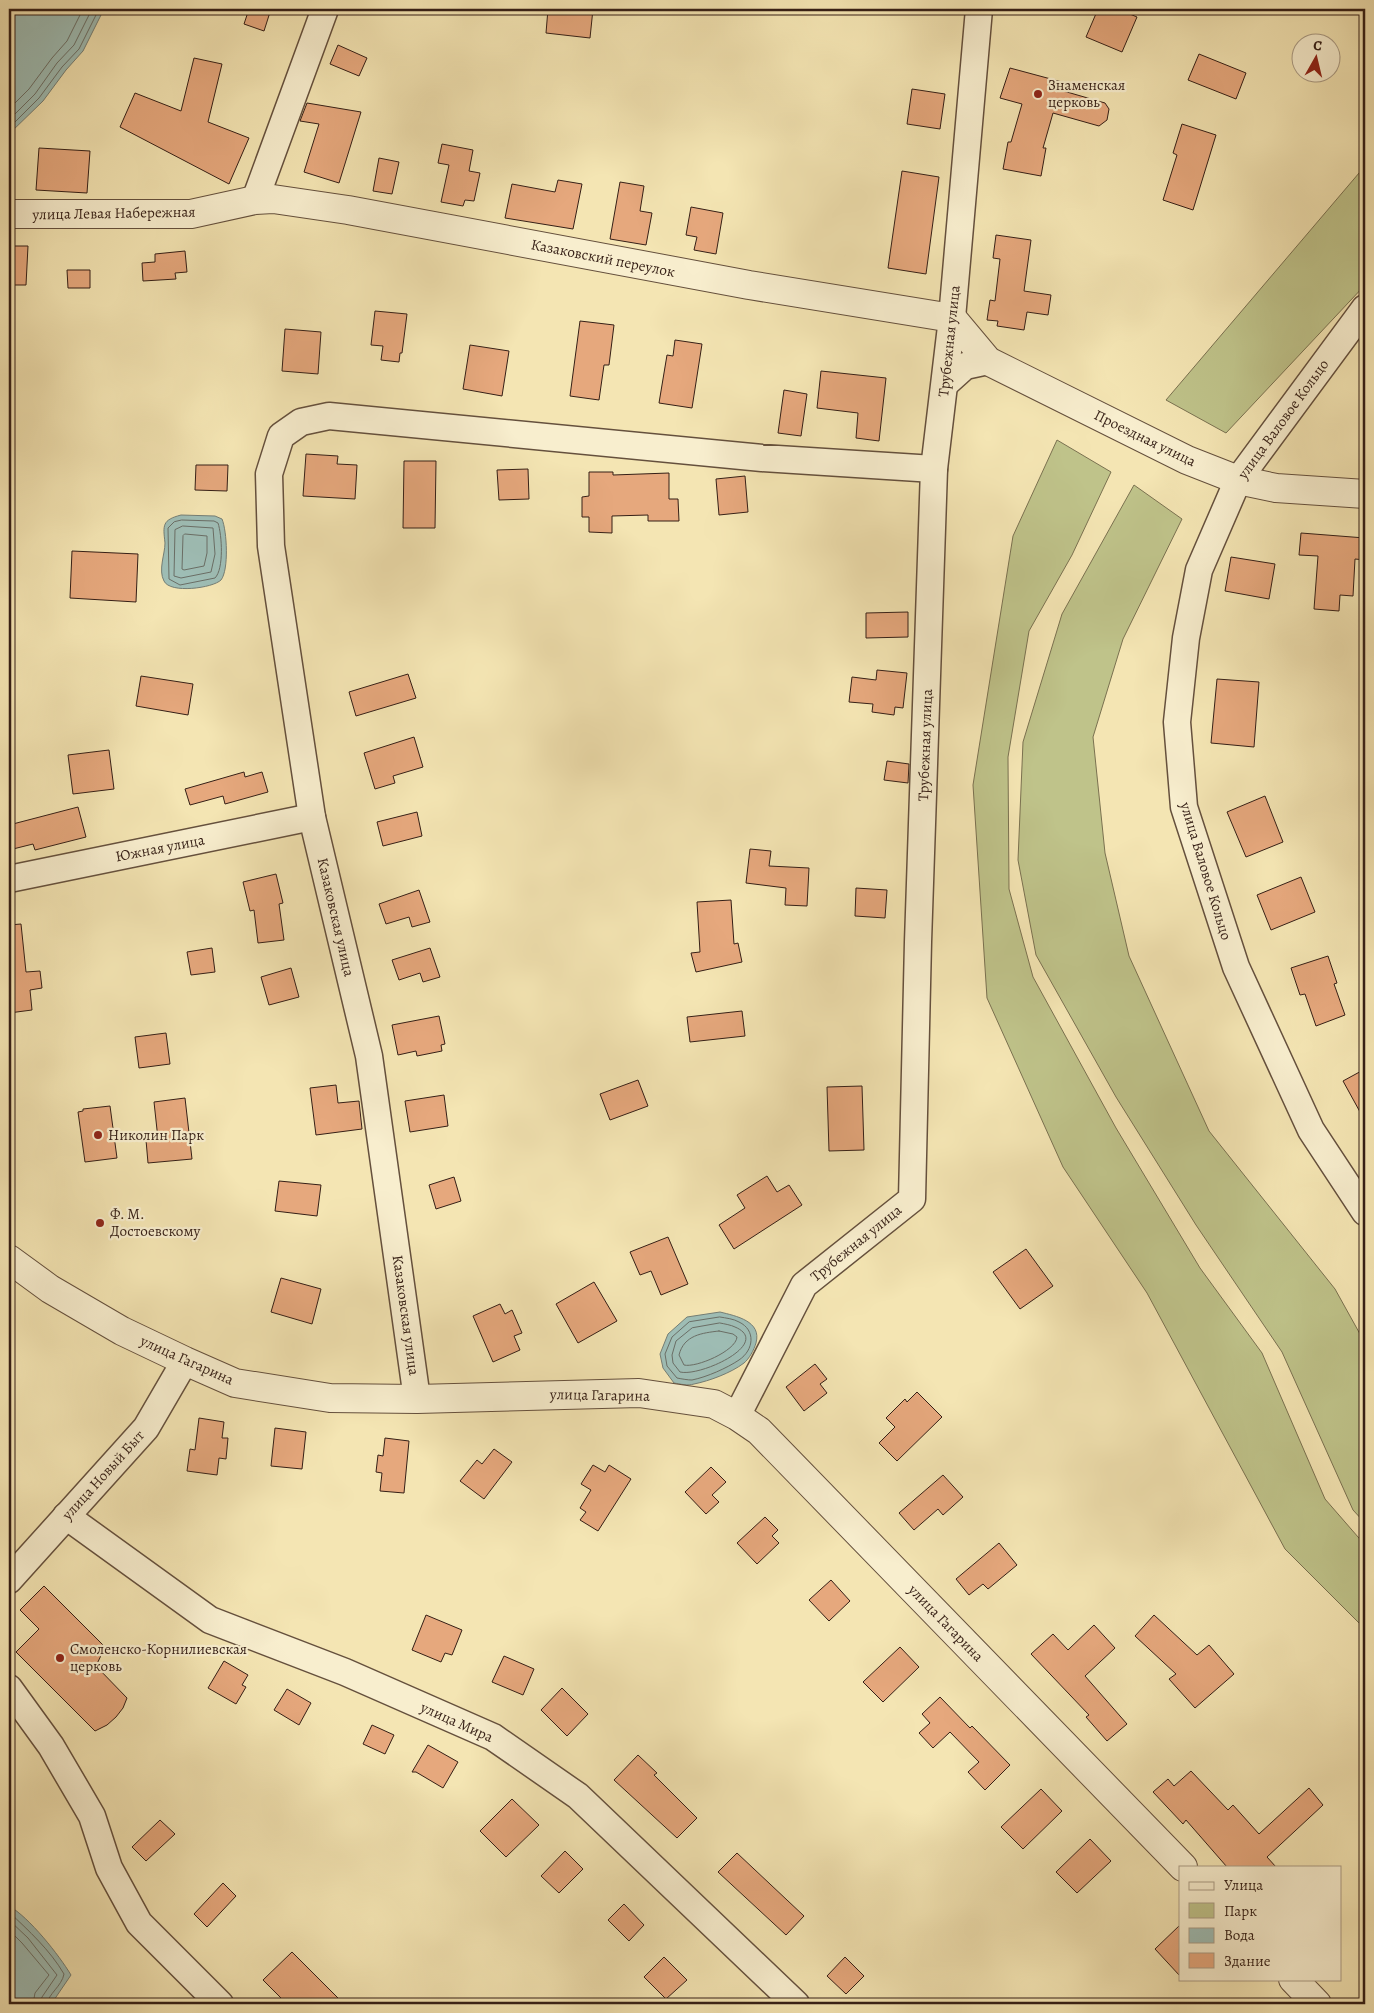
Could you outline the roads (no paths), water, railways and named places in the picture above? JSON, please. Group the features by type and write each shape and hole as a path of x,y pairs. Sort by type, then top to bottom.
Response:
{"street":[{"path":"255,200 325,9"},
{"name":"Трубежная улица","path":"737,1416 804,1285 912,1198 918,942 934,469 952,318 979,9"},
{"name":"Казаковский переулок","path":"255,200 274,199 348,210 749,285 952,318"},
{"name":"улица Левая Набережная","path":"9,214 191,214 255,200"},
{"name":"улица Валовое Кольцо","path":"1365,308 1238,480 1199,570 1186,638 1177,722 1184,807 1236,967 1312,1130 1365,1212"},
{"name":"Проездная улица","path":"952,318 988,361 1187,460 1238,480 1276,488 1365,494"},
{"path":"945,384 965,366 988,361"},
{"name":"Казаковская улица","path":"417,1399 369,1056 312,817 271,546 269,474 281,436 301,422 330,416 762,458 934,469"},
{"name":"Южная улица","path":"9,878 312,817"},
{"name":"улица Гагарина","path":"9,1259 50,1289 122,1331 185,1362 235,1383 330,1398 417,1399 639,1394 714,1404 737,1416 759,1431 1182,1866"},
{"name":"улица Новый Быт","path":"9,1580 146,1428 185,1362"},
{"name":"улица Мира","path":"66,1516 210,1620 345,1672 493,1737 578,1796 796,2004"},
{"path":"9,1688 51,1746 92,1816 110,1868 139,1924 220,2004"},
{"path":"1293,1980 1317,2004"}],"water":[{"path":"9,9 104,9 83,51 43,101 9,134"},
{"path":"181,515 215,516 222,519 226,541 226,559 224,575 216,583 183,589 168,585 164,581 162,577 162,562 165,524 170,519"},
{"path":"720,1312 740,1318 755,1329 757,1336 753,1351 739,1367 713,1379 692,1385 674,1383 663,1368 660,1354 668,1334 687,1317"},
{"path":"9,1906 17,1911 43,1937 71,1975 54,2000 49,2004 9,2004"}],"place":[{"name":"Знаменская церковь","path":"1038,94"},
{"name":"Николин Парк","path":"98,1135"},
{"name":"Ф. М. Достоевскому","path":"100,1223"},
{"name":"Смоленско-Корнилиевская церковь","path":"60,1658"}]}
